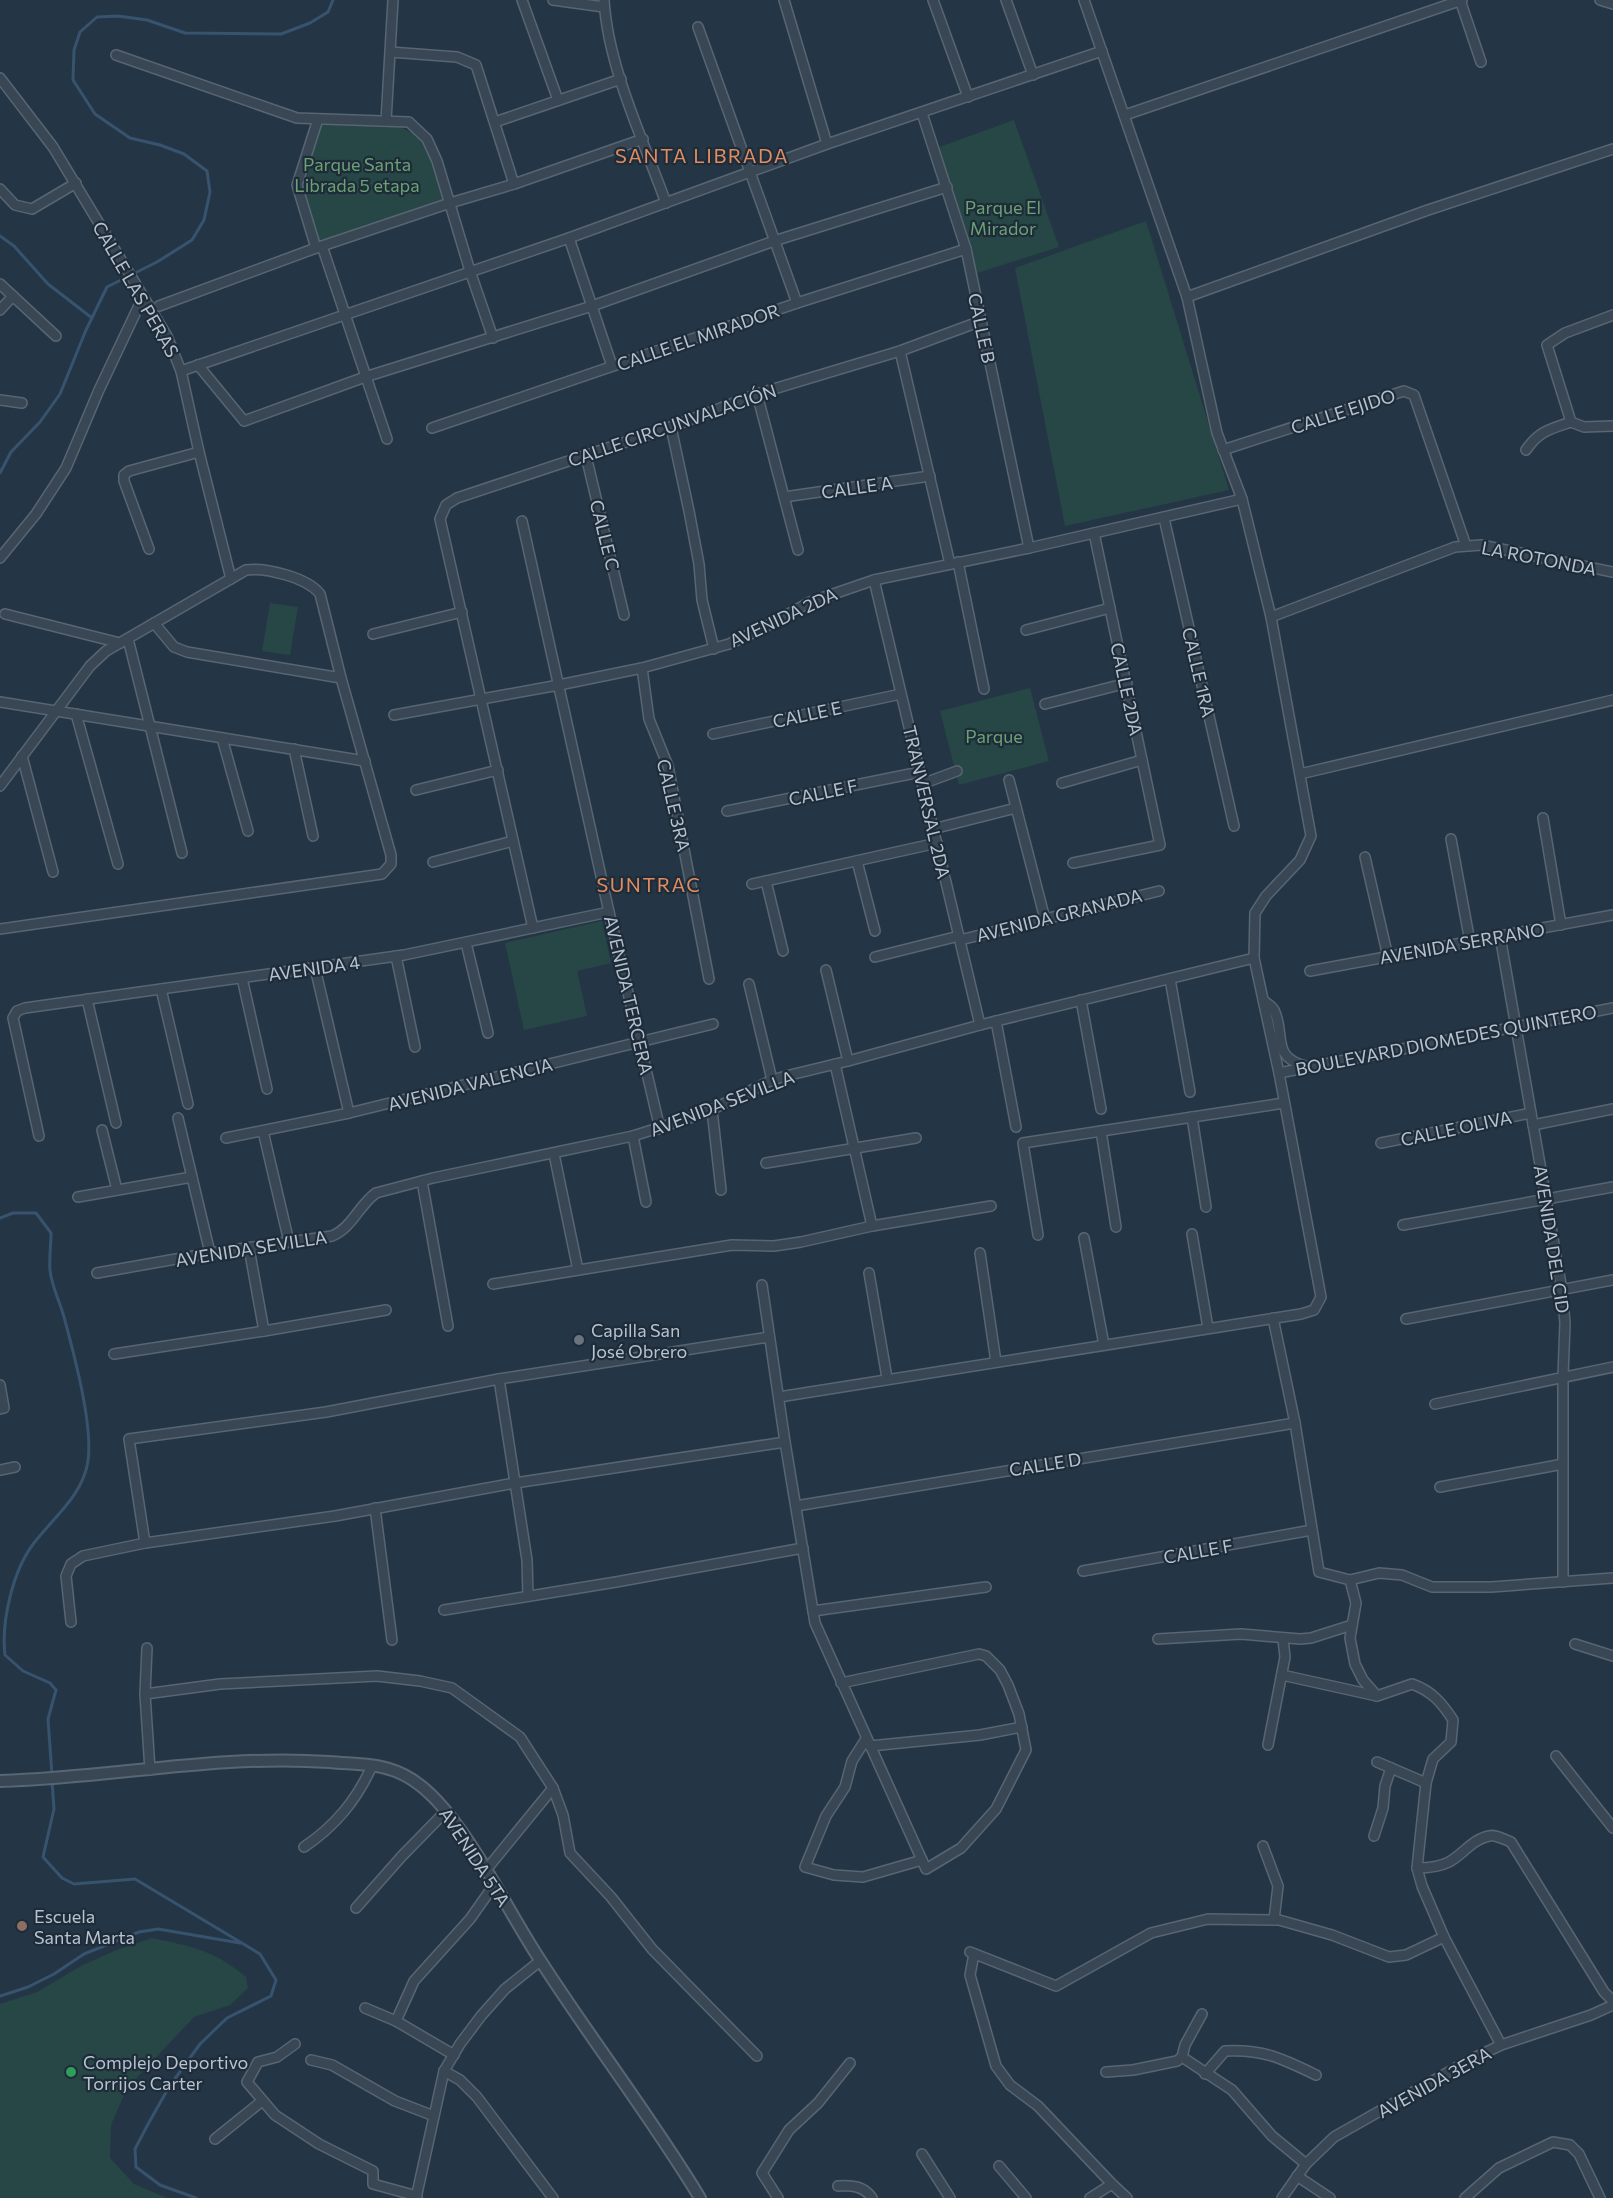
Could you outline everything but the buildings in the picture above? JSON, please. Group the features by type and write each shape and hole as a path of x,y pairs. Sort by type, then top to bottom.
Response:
{"street":[{"path":"386,121 393,0"},
{"path":"522,0 558,100"},
{"path":"553,0 604,4 610,45 666,202"},
{"path":"784,0 826,144"},
{"path":"933,0 968,97"},
{"path":"1006,0 1033,75"},
{"path":"779,1397 887,1378 1301,1314 1314,1310 1321,1297 1279,1072 1254,958 1255,913 1266,896 1300,861 1311,836 1271,617 1237,480 1223,450 1187,297 1084,0"},
{"path":"1125,115 1461,0 1480,62"},
{"path":"1600,0 1613,4"},
{"path":"698,27 797,303"},
{"path":"182,371 569,238 826,144 1102,51"},
{"path":"390,52 457,57 476,65 514,184"},
{"path":"116,55 297,118 409,122 427,139 437,161 493,338"},
{"path":"495,122 621,79"},
{"name":"CALLE LAS PERAS","path":"1,82 53,147 167,336 182,371 199,452 231,579"},
{"name":"CALLE B","path":"922,113 966,249 1029,548"},
{"path":"318,119 297,185 346,316 387,439"},
{"path":"159,306 319,247 514,184 643,139"},
{"path":"1187,297 1428,210 1613,149"},
{"path":"0,189 15,205 32,209 75,183"},
{"path":"198,365 244,421 365,377 592,306 774,241 946,186"},
{"path":"569,238 612,366"},
{"name":"CALLE EL MIRADOR","path":"432,428 797,303 966,249"},
{"path":"0,285 56,336"},
{"path":"0,558 36,514 66,468 141,294"},
{"path":"0,310 12,296"},
{"path":"1571,422 1547,345 1565,333 1613,315"},
{"name":"CALLE CIRCUNVALACIÓN","path":"462,612 440,519 446,505 457,498 671,428 757,394 900,351 981,321"},
{"path":"900,351 984,689"},
{"name":"CALLE EJIDO","path":"1223,450 1404,391 1414,395 1466,546"},
{"path":"757,394 798,550"},
{"path":"0,400 22,404"},
{"path":"1526,450 1534,438 1550,429 1571,422 1584,427 1613,426"},
{"path":"671,428 699,564 702,600 714,649"},
{"path":"149,549 124,481 124,475 129,471 199,452"},
{"name":"CALLE C","path":"586,456 624,615"},
{"name":"CALLE A","path":"784,497 930,476"},
{"name":"AVENIDA 2DA","path":"394,715 642,668 714,649 745,637 810,602 874,580 1029,548 1242,499"},
{"name":"CALLE 1RA","path":"1164,518 1234,826"},
{"name":"AVENIDA TERCERA","path":"522,521 660,1129"},
{"name":"CALLE 2DA","path":"1073,863 1160,845 1094,533"},
{"name":"LA ROTONDA","path":"1271,617 1455,547 1481,545 1613,572"},
{"path":"226,560 246,570"},
{"path":"0,786 4,775 22,756 90,666 106,651 246,570 267,569 315,587 320,594 391,855 391,864 382,874 0,929"},
{"name":"TRANVERSAL 2DA","path":"874,580 980,1025"},
{"path":"1026,630 1110,608"},
{"path":"373,634 462,612 533,928"},
{"path":"5,614 124,641"},
{"path":"154,623 174,647 187,652 341,678"},
{"path":"124,641 151,726 182,853"},
{"name":"CALLE 3RA","path":"642,668 650,719 668,766 709,979"},
{"path":"1045,704 1126,683"},
{"name":"CALLE E","path":"713,734 901,694"},
{"path":"1299,774 1613,700"},
{"path":"0,702 364,761"},
{"path":"76,714 118,864"},
{"path":"222,738 248,831"},
{"path":"294,749 314,836"},
{"path":"22,756 53,872"},
{"path":"1062,783 1142,760"},
{"path":"416,789 498,770"},
{"path":"922,783 957,771"},
{"name":"CALLE F","path":"727,812 920,772"},
{"path":"1009,780 1045,919"},
{"path":"933,829 1016,808"},
{"path":"1543,818 1561,925"},
{"path":"1451,839 1470,942"},
{"path":"433,862 513,841"},
{"path":"752,884 937,843"},
{"path":"1365,857 1388,957"},
{"path":"856,861 875,930"},
{"path":"766,881 783,951"},
{"name":"AVENIDA GRANADA","path":"875,957 1159,891"},
{"name":"AVENIDA 4","path":"39,1136 13,1018 17,1011 87,999 396,956 609,912"},
{"name":"AVENIDA SERRANO","path":"1310,971 1613,915"},
{"name":"AVENIDA DEL CID","path":"1500,936 1562,1290 1565,1323 1563,1582"},
{"path":"466,943 488,1033"},
{"path":"396,956 415,1047"},
{"name":"AVENIDA SEVILLA","path":"97,1273 210,1253 332,1236 342,1232 368,1198 376,1193 422,1181 633,1137 712,1110 772,1080 980,1025 1254,958"},
{"path":"315,968 349,1113"},
{"path":"826,970 848,1061"},
{"path":"242,978 267,1089"},
{"path":"1170,979 1190,1092"},
{"path":"749,984 772,1080"},
{"path":"161,989 188,1104"},
{"path":"87,999 116,1124"},
{"path":"1081,1000 1101,1109"},
{"path":"1263,1000 1274,1009 1281,1043 1287,1058 1294,1063 1308,1067"},
{"name":"BOULEVARD DIOMEDES QUINTERO","path":"1279,1072 1613,1008"},
{"path":"996,1021 1016,1127"},
{"name":"AVENIDA VALENCIA","path":"226,1138 349,1113 713,1024"},
{"path":"835,1064 872,1226"},
{"path":"1038,1235 1023,1143 1284,1103"},
{"path":"1533,1125 1613,1109"},
{"path":"712,1110 721,1190"},
{"name":"CALLE OLIVA","path":"1382,1143 1531,1113"},
{"path":"1192,1117 1206,1208"},
{"path":"178,1118 210,1253"},
{"path":"102,1130 117,1190"},
{"path":"263,1131 289,1242"},
{"path":"1101,1131 1116,1227"},
{"path":"633,1137 646,1202"},
{"path":"766,1163 916,1138"},
{"path":"554,1154 578,1270"},
{"path":"78,1197 192,1177"},
{"path":"422,1181 448,1326"},
{"path":"1403,1225 1613,1186"},
{"path":"493,1284 732,1245 774,1246 801,1242 872,1226 991,1206"},
{"path":"1192,1234 1208,1328"},
{"path":"1084,1238 1104,1345"},
{"path":"249,1248 264,1331"},
{"path":"980,1253 996,1362"},
{"path":"869,1273 887,1378"},
{"path":"1406,1319 1613,1280"},
{"path":"762,1285 815,1623 868,1742 926,1869 960,1848 996,1809 1026,1750 1019,1714 1000,1670 986,1656 979,1654 842,1683"},
{"path":"114,1354 386,1310"},
{"path":"1272,1318 1295,1423 1319,1572 1350,1580 1379,1573 1402,1575 1432,1587 1465,1588 1613,1578"},
{"path":"145,1543 129,1439 326,1412 498,1379 769,1337"},
{"path":"1435,1404 1613,1367"},
{"path":"498,1379 527,1560 528,1596"},
{"path":"0,1385 4,1408 0,1409"},
{"name":"CALLE D","path":"796,1506 1295,1423"},
{"path":"71,1622 66,1576 71,1564 83,1556 145,1543 785,1442"},
{"path":"1440,1487 1563,1464"},
{"path":"0,1470 15,1467"},
{"path":"375,1508 392,1640"},
{"name":"CALLE F","path":"1083,1572 1312,1530"},
{"path":"444,1610 803,1548"},
{"path":"1350,1580 1356,1603 1350,1638 1355,1664 1377,1696"},
{"path":"813,1611 986,1587"},
{"path":"1158,1639 1241,1635 1283,1639 1311,1638 1352,1625"},
{"path":"1268,1745 1285,1657 1283,1639"},
{"path":"1575,1644 1613,1656"},
{"path":"147,1648 146,1694 150,1770"},
{"path":"1282,1675 1377,1696 1412,1684 1425,1689 1438,1699 1453,1720 1451,1742 1433,1759 1426,1783 1417,1868 1422,1886 1444,1937 1501,2045"},
{"path":"146,1694 220,1684 377,1676 420,1681 452,1688 520,1737 553,1788 563,1815 570,1853 611,1897 652,1949 757,2056"},
{"path":"922,1860 863,1877 834,1875 805,1867 826,1816 845,1786 852,1761 868,1742 980,1735 1022,1726"},
{"path":"1556,1756 1613,1828"},
{"name":"AVENIDA 5TA","path":"0,1781 22,1781 225,1762 302,1760 372,1766 390,1769 407,1777 430,1793 446,1811 486,1870 540,1961 700,2198"},
{"path":"1377,1762 1426,1783"},
{"path":"304,1847 326,1832 347,1810 363,1786 372,1766"},
{"path":"1374,1836 1383,1808 1384,1786 1391,1768"},
{"path":"486,1870 553,1788"},
{"path":"356,1908 446,1811"},
{"path":"1417,1868 1431,1868 1450,1861 1476,1842 1489,1836 1511,1842 1613,2003"},
{"path":"1263,1846 1278,1886 1274,1920"},
{"path":"396,2021 414,1980 470,1919 494,1885"},
{"path":"1127,2198 1038,2106 1010,2085 996,2066 970,1975 972,1953 1056,1986 1150,1933 1208,1920 1274,1920 1332,1935 1389,1957 1406,1955 1444,1937"},
{"path":"296,2044 277,2057 258,2062 247,2082 275,2115 319,2144 374,2171 373,2184 416,2197 444,2071 481,2016 505,1989 540,1961"},
{"name":"AVENIDA 3ERA","path":"1282,2198 1306,2164 1334,2137 1468,2061 1501,2045 1591,2015 1613,2003"},
{"path":"365,2008 396,2021 454,2055"},
{"path":"1106,2072 1133,2070 1177,2061 1182,2057 1185,2045 1202,2014"},
{"path":"1205,2074 1225,2051 1246,2050 1274,2055 1316,2075"},
{"path":"1182,2057 1232,2090 1272,2136 1306,2164"},
{"path":"311,2060 332,2065 395,2101 434,2116"},
{"path":"778,2198 762,2173 789,2130 818,2103 850,2063"},
{"path":"444,2071 460,2080 477,2097 553,2198"},
{"path":"215,2139 262,2101"},
{"path":"1465,2198 1499,2168 1552,2142 1570,2145 1579,2154 1600,2198"},
{"path":"922,2154 950,2198"},
{"path":"999,2166 1026,2198"},
{"path":"1297,2176 1330,2198"},
{"path":"1090,2198 1112,2184"},
{"path":"838,2186 852,2185 868,2191 872,2198"}],"green space":[{"name":"Parque Santa Librada 5 etapa","path":"318,119 386,121 427,139 443,199 322,246 297,185"},
{"name":"Parque El Mirador","path":"1014,120 1059,247 977,273 934,149"},
{"path":"1146,221 1229,490 1065,526 1015,268"},
{"path":"270,603 298,607 290,655 262,651"},
{"name":"Parque","path":"1030,688 1049,761 959,785 940,711"},
{"path":"602,921 611,963 577,971 587,1016 524,1030 505,943"},
{"name":"Complejo Deportivo Torrijos Carter","path":"152,1938 202,1950 223,1960 246,1977 248,1988 230,2005 194,2017 127,2088 111,2125 110,2158 134,2184 167,2198 0,2198 0,2004 37,1992 81,1966 114,1951"}],"waterway":[{"path":"0,473 11,452 40,422 60,394 86,330 107,287 157,262 192,240 204,220 210,192 207,171 184,154 160,145 130,138 95,114 73,80 74,50 80,32 97,17 118,16 147,20 185,33 281,34 310,23 328,12 333,0"},
{"path":"0,236 14,246 48,284 92,318"},
{"path":"0,1218 13,1213 36,1213 51,1233 51,1276 73,1350 88,1428 89,1446 85,1473 74,1495 34,1543 20,1567 10,1596 5,1627 5,1655 23,1671 50,1683 56,1690 48,1719 52,1775"},
{"path":"52,1781 54,1809 43,1857 62,1878 74,1884 135,1879 260,1954 276,1980 271,1996 227,2018 200,2044 169,2087 135,2149 136,2167 160,2185 196,2198"},
{"path":"0,1996 28,1987 54,1974 84,1954 139,1932 158,1929 240,1943"}],"place":[{"name":"Capilla San José Obrero","path":"579,1340"},
{"name":"Escuela Santa Marta","path":"22,1926"},
{"name":"Complejo Deportivo Torrijos Carter","path":"71,2072"}],"district":[{"name":"SANTA LIBRADA","path":"702,155"},
{"name":"SUNTRAC","path":"649,884"}]}
